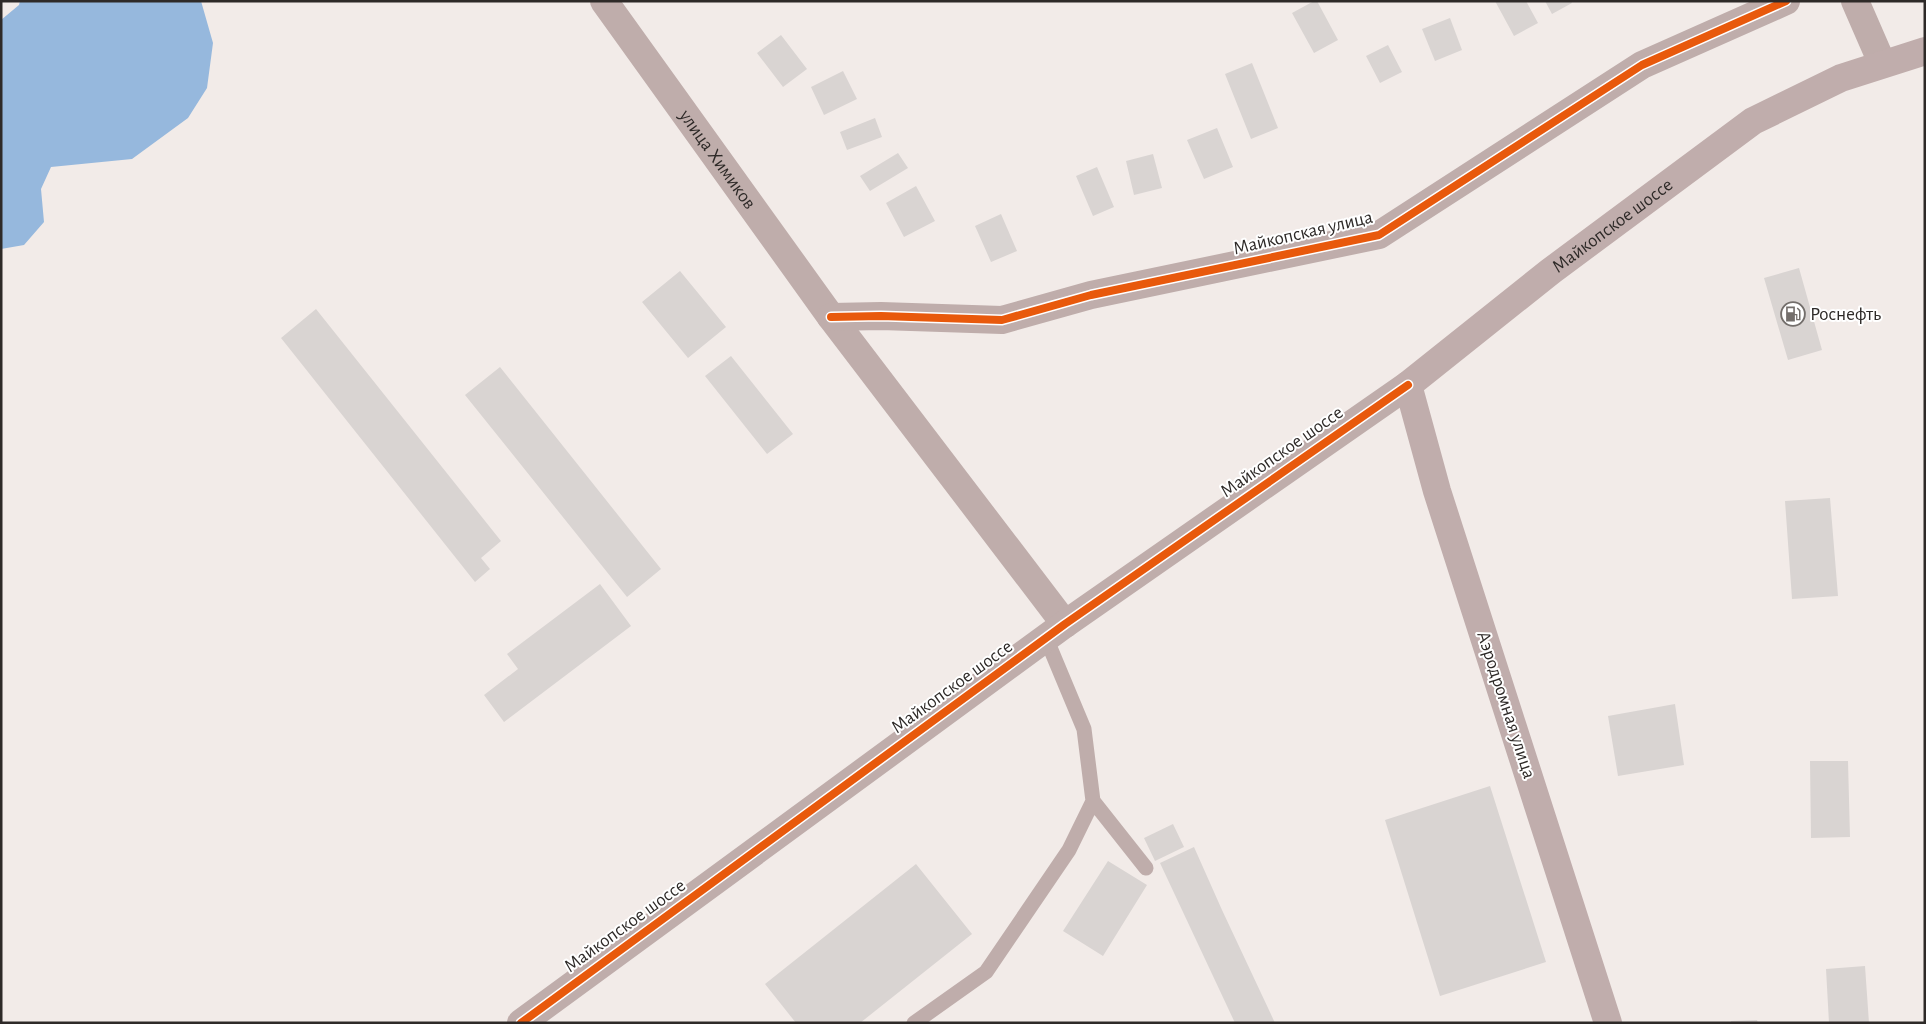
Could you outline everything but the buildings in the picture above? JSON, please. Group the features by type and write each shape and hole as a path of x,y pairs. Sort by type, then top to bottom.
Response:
{"main road":[{"name":"Майкопское шоссе","path":"1408,385 1551,271 1753,121 1841,78 1925,50"},
{"name":"Аэродромная улица","path":"1408,385 1437,491 1608,1023"}],"street":[{"name":"улица Химиков","path":"604,1 1056,631"},
{"name":"Майкопская улица","path":"831,317 881,316 1002,320 1091,295 1379,235 1642,65 1786,1"},
{"path":"1855,1 1882,63"},
{"name":"Майкопское шоссе","path":"521,1023 1056,631 1408,385"}],"lane":[{"path":"1056,631 1084,729 1094,801 1146,868"},
{"path":"914,1023 986,972 1069,850 1094,801"}],"water":[{"path":"20,1 201,1 213,43 207,88 188,118 132,159 51,167 41,189 44,222 24,245 1,249 1,20 19,5"}],"cycle path":[{"path":"831,317 881,316 1002,320 1091,295 1379,235 1642,65 1786,1"},
{"path":"521,1023 1065,624 1408,385"}],"place":[{"name":"Роснефть","path":"1793,314"}]}
